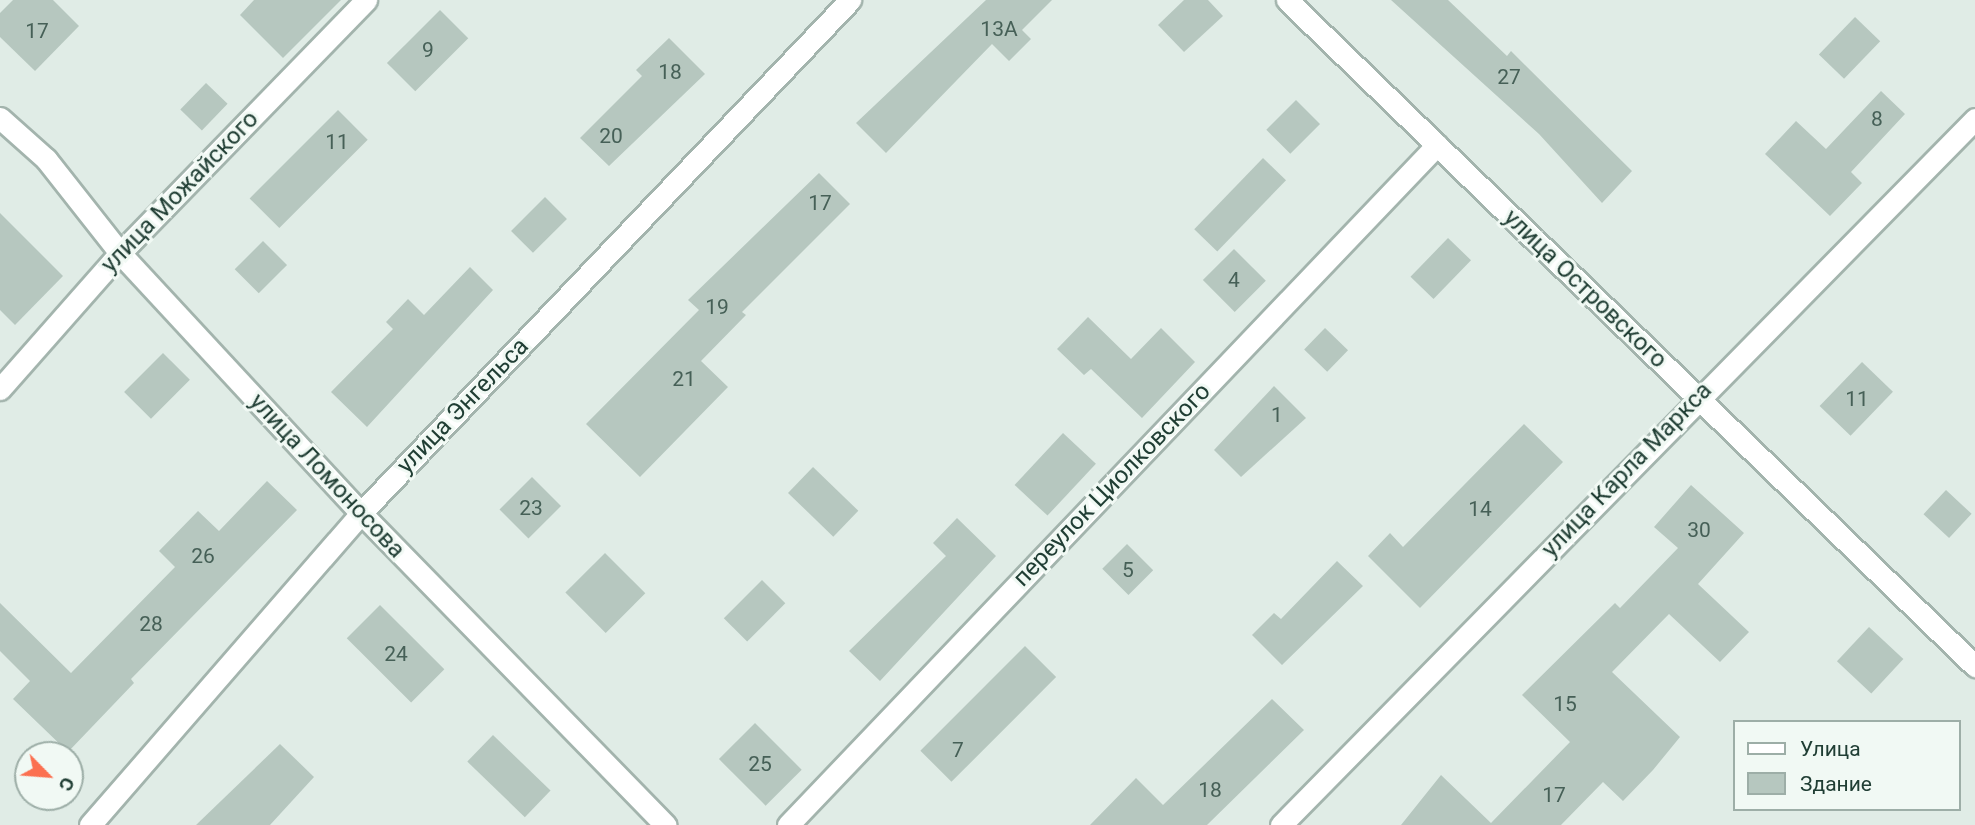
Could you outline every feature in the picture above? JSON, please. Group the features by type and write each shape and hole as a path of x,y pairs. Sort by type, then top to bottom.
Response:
{"street":[{"name":"улица Можайского","path":"0,389 120,253 366,0"},
{"name":"улица Энгельса","path":"90,825 361,513 850,0"},
{"name":"улица Островского","path":"1287,0 1975,666"},
{"name":"улица Ломоносова","path":"0,118 46,159 120,253 361,513 665,825"},
{"name":"улица Карла Маркса","path":"1281,825 1697,398 1975,119"},
{"name":"переулок Циолковского","path":"788,825 1437,145"}],"building":[{"path":"13,0 53,0 79,26 35,71 0,37 0,13"},
{"path":"254,0 341,0 283,58 240,15"},
{"path":"986,0 1052,0 1022,30 1031,39 1009,61 992,44 886,153 856,123"},
{"path":"1184,0 1208,0 1223,16 1184,52 1158,25"},
{"path":"1391,0 1448,0 1507,56 1511,51 1632,171 1602,203 1539,134"},
{"path":"440,10 468,38 415,91 387,63"},
{"path":"1855,17 1880,41 1844,79 1819,54"},
{"path":"669,38 705,74 609,166 580,138 642,76 636,70"},
{"path":"206,83 228,104 202,130 180,110"},
{"path":"1881,91 1905,114 1851,172 1862,183 1830,216 1765,154 1796,121 1826,149"},
{"path":"1296,100 1320,124 1290,154 1266,130"},
{"path":"338,110 368,140 279,228 250,198"},
{"path":"1263,158 1286,180 1217,251 1194,229"},
{"path":"819,173 850,204 742,312 746,315 701,361 728,387 640,477 586,424 699,310 688,300"},
{"path":"545,197 567,219 533,253 511,231"},
{"path":"0,213 63,276 15,325 0,310"},
{"path":"1448,238 1471,260 1434,299 1410,277"},
{"path":"263,241 287,265 259,293 235,269"},
{"path":"1234,249 1266,281 1235,312 1203,280"},
{"path":"470,267 493,290 367,427 331,392 393,329 386,322 408,299 424,315"},
{"path":"1088,317 1131,359 1161,328 1195,362 1142,418 1091,369 1084,375 1057,349"},
{"path":"1325,328 1348,350 1327,372 1304,350"},
{"path":"163,353 190,380 151,419 124,392"},
{"path":"1862,362 1893,392 1851,436 1820,406"},
{"path":"1274,386 1306,418 1241,477 1214,450"},
{"path":"1524,424 1563,462 1420,608 1368,556 1390,533 1403,547"},
{"path":"1063,433 1096,464 1047,516 1015,485"},
{"path":"813,467 858,511 833,537 788,493"},
{"path":"532,477 561,506 528,539 499,510"},
{"path":"267,481 297,510 131,679 134,683 79,741 57,741 13,699 30,681 0,651 0,603 71,673 175,567 159,551 198,511 219,531"},
{"path":"1691,485 1744,533 1698,584 1749,632 1720,662 1669,614 1612,672 1680,737 1653,770 1623,801 1603,782 1561,825 1401,825 1441,775 1491,823 1570,742 1522,695 1615,603 1620,608 1678,548 1654,527"},
{"path":"1946,490 1972,514 1949,538 1923,514"},
{"path":"957,518 996,556 880,681 849,651 946,556 933,543"},
{"path":"1127,544 1153,570 1128,595 1102,569"},
{"path":"605,553 645,593 606,633 565,593"},
{"path":"1337,561 1363,586 1282,665 1252,635 1274,613 1281,619"},
{"path":"762,580 785,603 747,642 724,618"},
{"path":"380,605 444,669 411,703 347,638"},
{"path":"1869,627 1903,659 1871,693 1837,661"},
{"path":"1025,646 1056,677 951,782 920,751"},
{"path":"1272,699 1304,730 1207,825 1090,825 1136,778 1163,805"},
{"path":"755,723 802,770 766,806 719,759"},
{"path":"493,735 551,791 525,817 467,762"},
{"path":"280,744 314,777 270,825 196,825"}]}
